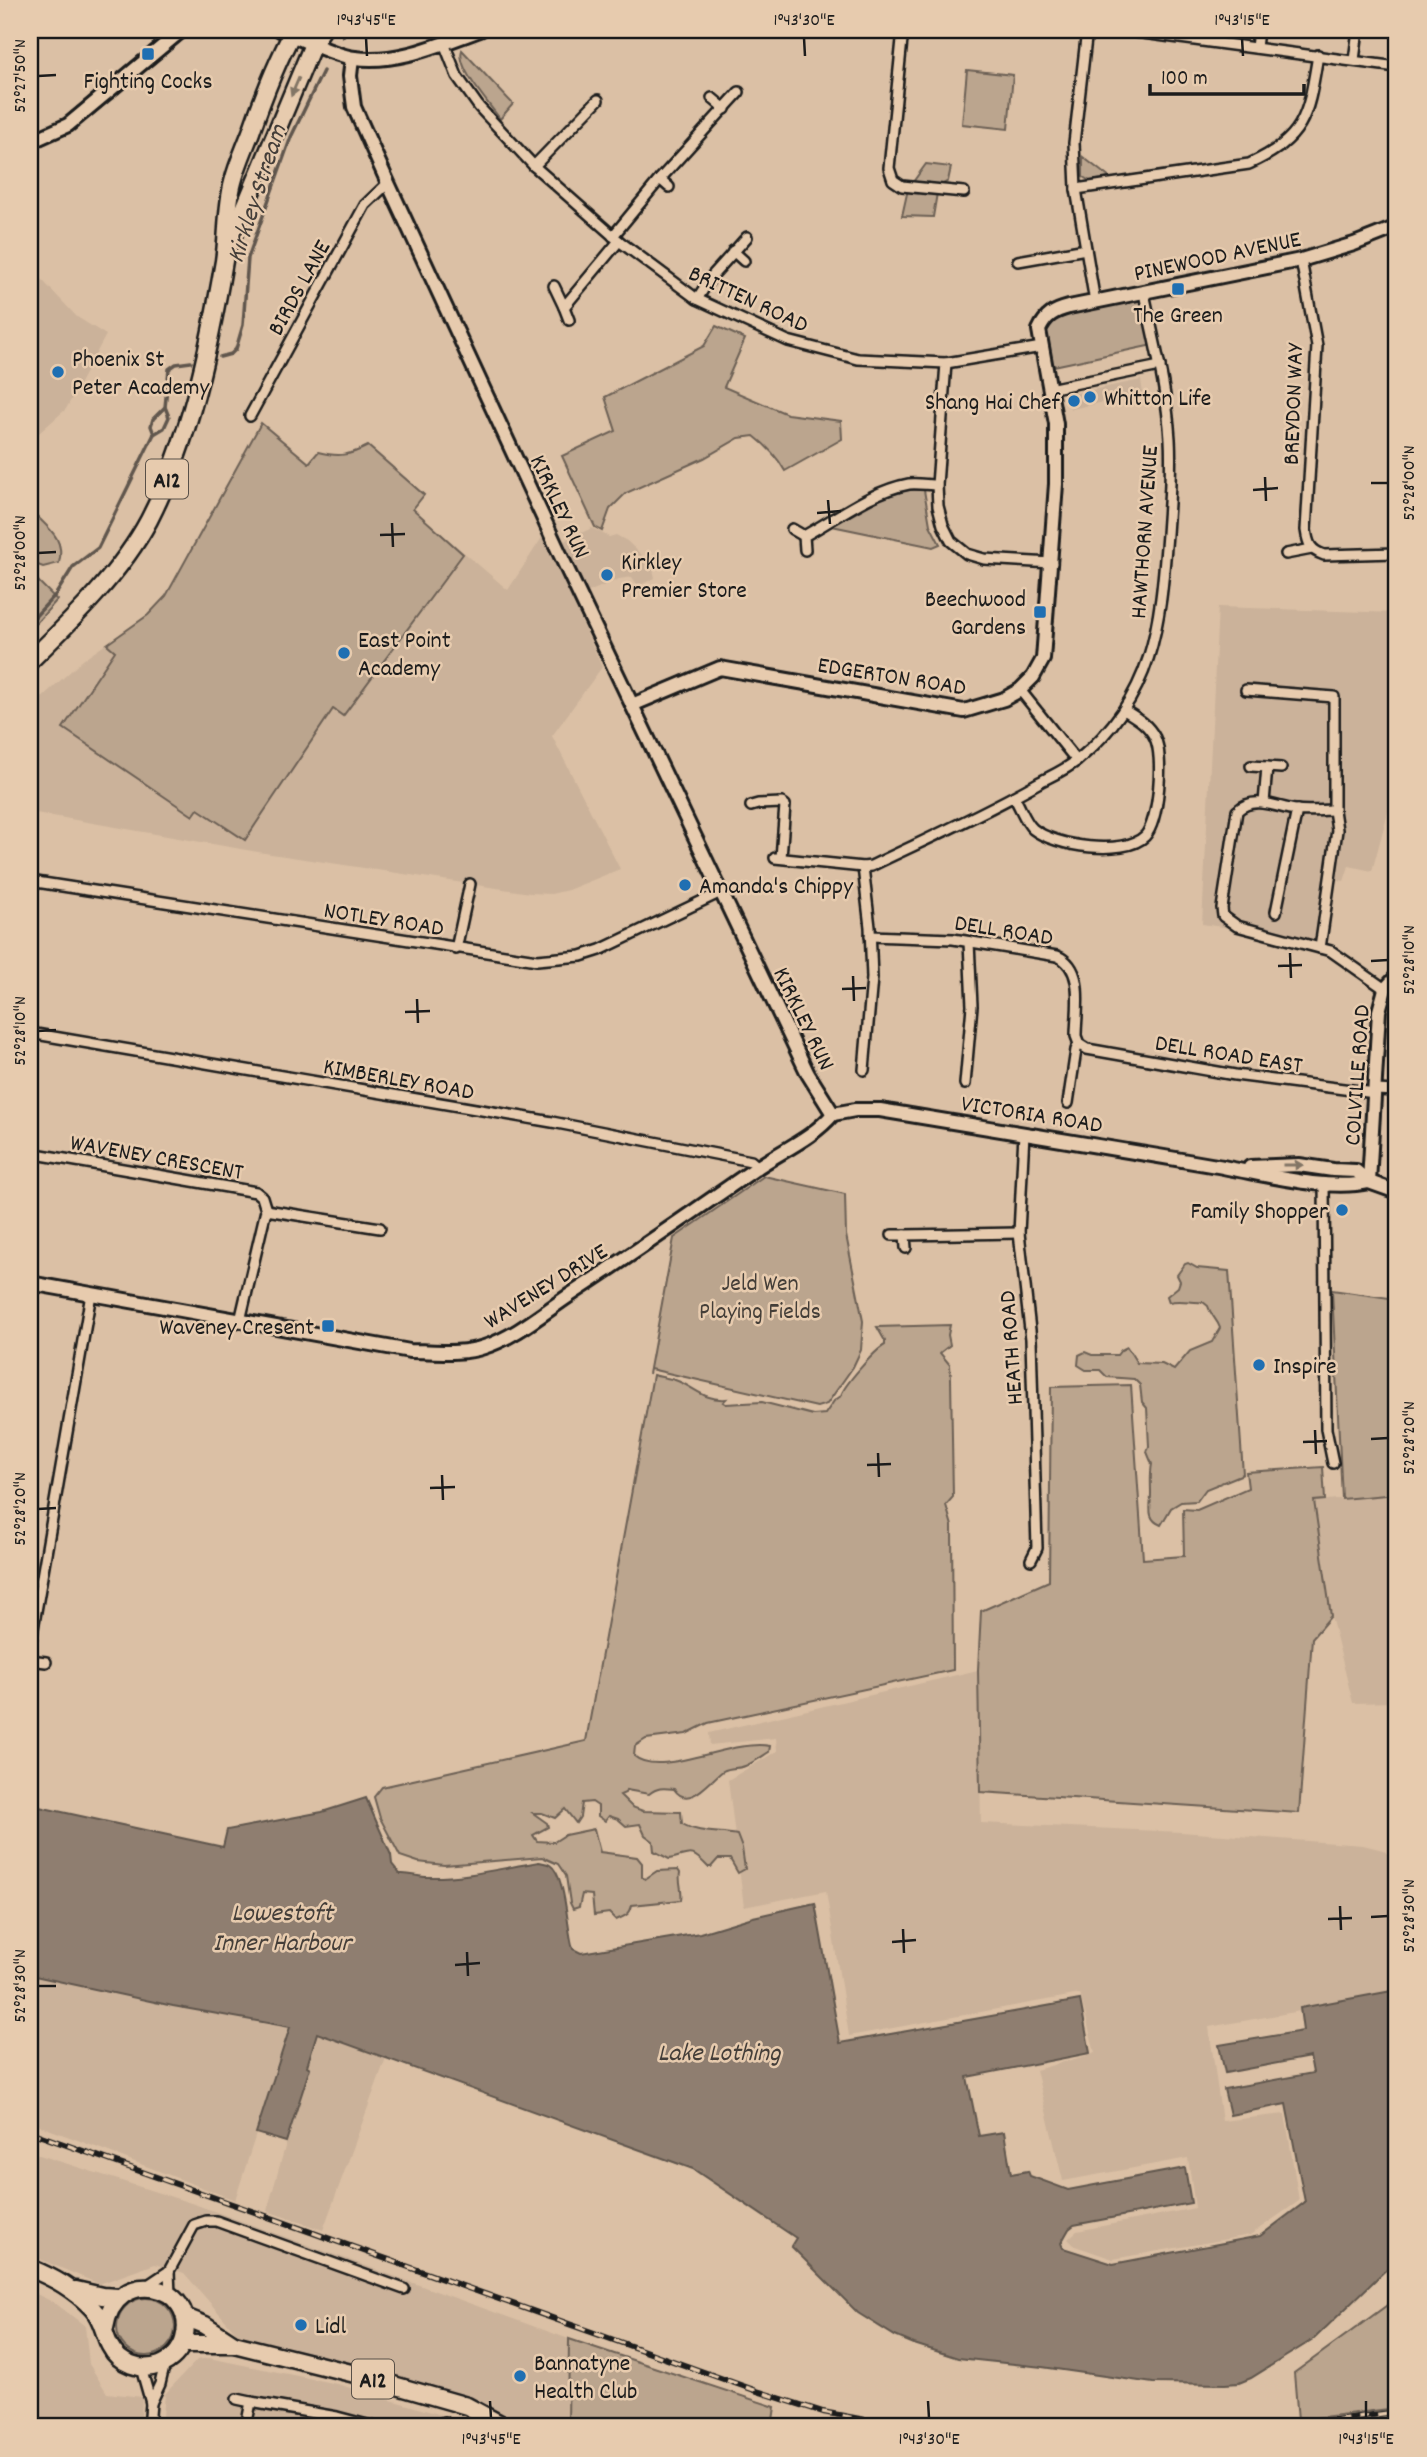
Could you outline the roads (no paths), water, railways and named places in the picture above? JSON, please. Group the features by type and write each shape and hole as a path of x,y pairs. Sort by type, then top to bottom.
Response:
{"highway":[{"path":"288,31 315,35"},
{"name":"A12","path":"30,662 110,576 148,522 172,468 187,426 205,355 225,257 233,182 288,31"},
{"path":"244,149 256,135 294,48 315,35"},
{"name":"A12","path":"225,257 315,35"},
{"path":"30,2268 74,2290 118,2297"},
{"path":"74,2290 95,2310 116,2356 141,2368 165,2363 175,2355 183,2344 186,2331 185,2317 179,2304 170,2295 145,2287 118,2297 111,2306 105,2328"},
{"name":"A12","path":"185,2317 205,2325 234,2344"},
{"name":"A12","path":"183,2344 234,2344 467,2406 506,2427"}],"street":[{"path":"30,142 68,125 182,30"},
{"path":"315,35 352,58 382,59 444,43 480,30"},
{"path":"902,30 889,168 892,180 902,187 964,192"},
{"path":"1087,30 1074,143 1076,189 1095,302"},
{"path":"1120,30 1145,31 1397,67"},
{"path":"1256,48 1258,30"},
{"path":"1354,60 1359,30"},
{"name":"BRITTEN ROAD","path":"444,43 457,76 479,107 534,166 616,239 697,299 788,341 858,359 946,363 1042,347"},
{"path":"1076,189 1249,164 1269,155 1286,143 1299,128 1310,105 1318,55"},
{"name":"KIRKLEY RUN","path":"352,58 350,76 354,107 388,183 721,892 808,1074 833,1114"},
{"path":"564,307 660,179 740,92"},
{"path":"712,98 725,109"},
{"path":"534,166 598,100"},
{"path":"660,179 669,187"},
{"name":"BIRDS LANE","path":"250,416 365,205 388,183"},
{"name":"PINEWOOD AVENUE","path":"1044,319 1055,311 1301,260 1397,227"},
{"path":"697,299 712,276 747,237"},
{"path":"1018,261 1086,249"},
{"path":"733,251 744,261"},
{"name":"BREYDON WAY","path":"1301,260 1317,345 1306,530 1308,544 1312,548"},
{"path":"554,286 569,320"},
{"name":"HAWTHORN AVENUE","path":"751,806 785,805 778,858 871,866 1014,797 1077,761 1124,710 1136,692 1148,660 1162,605 1171,472 1170,438 1160,366 1144,293"},
{"name":"EDGERTON ROAD","path":"632,705 720,668 964,711 1004,699 1020,690 1033,677 1043,659 1052,563 1057,441 1039,330 1044,319"},
{"path":"946,363 937,485 938,506 951,541 967,554 984,559 1052,563"},
{"path":"1049,389 1160,366"},
{"path":"804,536 883,492 911,484 937,485"},
{"path":"792,529 804,536"},
{"path":"804,536 805,550"},
{"path":"1286,554 1312,548 1324,555 1397,553"},
{"path":"1020,690 1077,761"},
{"path":"1246,690 1334,697 1336,844 1320,948"},
{"path":"1014,797 1031,827 1056,840 1114,849 1131,846 1143,838 1153,825 1157,808 1159,754 1156,740 1144,722 1124,710"},
{"path":"1251,766 1281,768"},
{"path":"1264,803 1267,767"},
{"path":"1335,810 1297,810 1254,802 1243,805 1237,811 1223,916 1237,926 1340,955 1385,989"},
{"path":"1276,912 1297,810"},
{"path":"863,867 870,936 871,999 864,1070"},
{"name":"NOTLEY ROAD","path":"30,881 537,960 582,956 600,950 721,892"},
{"path":"456,949 470,884"},
{"name":"DELL ROAD","path":"870,936 969,942 1057,956 1068,961 1077,981 1076,1036 1079,1044 1068,1103"},
{"path":"965,1083 972,1006 969,942"},
{"name":"COLVILLE ROAD","path":"1369,1182 1379,1011 1385,989 1397,976"},
{"name":"KIMBERLEY ROAD","path":"30,1033 552,1122 751,1161 758,1167"},
{"name":"DELL ROAD EAST","path":"1079,1044 1087,1049 1235,1075 1375,1092"},
{"path":"1375,1092 1397,1091"},
{"name":"VICTORIA ROAD","path":"833,1114 855,1110 880,1110 1225,1167 1288,1180 1356,1185 1369,1182"},
{"name":"WAVENEY DRIVE","path":"30,1283 410,1351 467,1351 483,1348 529,1323 810,1134 833,1114"},
{"name":"HEATH ROAD","path":"1024,1133 1019,1233 1031,1339 1037,1548 1031,1560"},
{"name":"WAVENEY CRESCENT","path":"30,1153 256,1192 262,1197 266,1210 240,1321"},
{"name":"VICTORIA ROAD","path":"1225,1167 1299,1165 1356,1171 1369,1182 1397,1192"},
{"path":"1324,1182 1326,1429 1332,1463"},
{"name":"WAVENEY CRESCENT","path":"266,1210 380,1228"},
{"path":"892,1235 1019,1233"},
{"path":"905,1235 906,1248"},
{"path":"30,1646 91,1294"},
{"path":"30,1660 46,1662"},
{"path":"170,2295 170,2271 194,2225 206,2221 216,2221 404,2289"},
{"path":"145,2287 170,2271"},
{"path":"149,2427 151,2403 160,2384 165,2363"},
{"path":"141,2368 151,2403"},
{"path":"237,2399 337,2417 375,2427"},
{"path":"246,2427 251,2402"}],"water":[{"name":"Lake Lothing","path":"366,1798 391,1855 392,1864 400,1874 442,1877 539,1862 550,1865 560,1880 573,1949 581,1953 700,1933 753,1917 815,1903 840,2043 1080,2000 1090,2053 967,2077 979,2136 1004,2132 1011,2174 1028,2171 1030,2176 1068,2190 1185,2168 1191,2203 1074,2225 1069,2229 1061,2243 1063,2248 1113,2264 1260,2236 1305,2202 1286,2104 1230,2115 1224,2089 1313,2073 1310,2057 1225,2073 1219,2045 1303,2031 1300,2008 1397,1990 1397,2259 1314,2339 1239,2383 1153,2383 958,2358 895,2336 858,2313 791,2246 796,2238 693,2169 317,2033 307,2066 310,2068 286,2142 256,2133 290,2027 173,2006 30,1975 30,1805 223,1847 227,1830 322,1812"}],"waterway":[{"name":"Kirkley Stream","path":"343,36 346,30"},
{"name":"Kirkley Stream","path":"220,357 231,354 236,349 243,325 248,258 291,137 323,71"},
{"path":"30,622 56,594 73,567 98,548 154,434 151,426 153,419 165,407 169,369 176,364 191,362"},
{"path":"154,434 164,428 169,417 165,407"}],"railway":[{"path":"30,2132 757,2391 823,2412 902,2427"},
{"path":"1278,2427 1397,2412"}],"place":[{"name":"Fighting Cocks","path":"148,54"},
{"name":"The Green","path":"1178,289"},
{"name":"Phoenix St Peter Academy","path":"58,372"},
{"name":"Whitton Life","path":"1090,397"},
{"name":"Shang Hai Chef","path":"1074,401"},
{"name":"Kirkley Premier Store","path":"607,575"},
{"name":"Beechwood Gardens","path":"1040,612"},
{"name":"East Point Academy","path":"344,653"},
{"name":"Amanda's Chippy","path":"685,885"},
{"name":"Family Shopper","path":"1342,1210"},
{"name":"Waveney Cresent","path":"328,1326"},
{"name":"Inspire","path":"1259,1365"},
{"name":"Lidl","path":"301,2325"},
{"name":"Bannatyne Health Club","path":"520,2376"}],"park label":[{"name":"Jeld Wen Playing Fields","path":"760,1296"}],"water label":[{"name":"Lowestoft Inner Harbour","path":"282,1926"}]}
